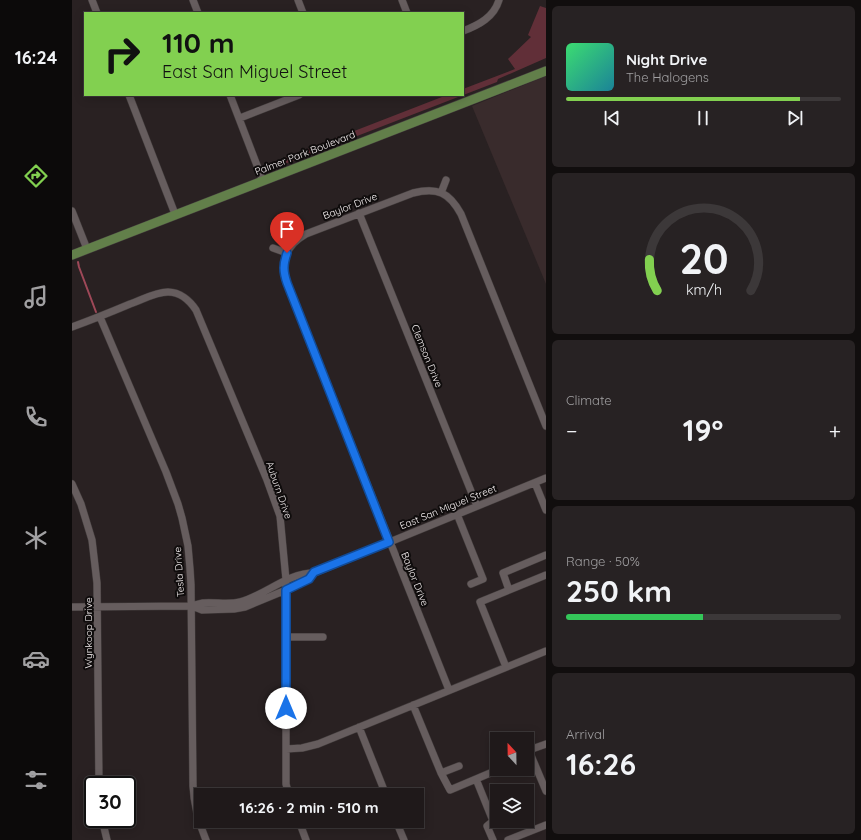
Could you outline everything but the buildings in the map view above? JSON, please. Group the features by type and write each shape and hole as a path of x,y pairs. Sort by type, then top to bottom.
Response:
{"main road":[{"name":"Palmer Park Boulevard","path":"72,255 546,71"}],"street":[{"path":"92,0 98,12"},
{"path":"193,0 198,12"},
{"path":"298,0 303,12"},
{"path":"402,0 407,12"},
{"path":"464,31 483,22 489,17 499,0"},
{"path":"129,96 176,214"},
{"path":"230,96 263,181"},
{"path":"240,118 296,96"},
{"path":"446,180 442,193 451,200 461,214 546,426"},
{"name":"Baylor Drive","path":"442,193 431,190 414,193 306,234 299,238 287,253 284,269 287,283 449,690"},
{"path":"72,211 87,249"},
{"name":"Clemson Drive","path":"359,213 476,506"},
{"path":"273,248 287,253"},
{"name":"Auburn Drive","path":"100,316 162,293 176,293 187,300 196,310 267,480 280,516 286,580 287,788"},
{"path":"72,327 100,316"},
{"name":"Tesla Drive","path":"100,316 166,472 178,504 188,546 191,606 193,786 197,816 206,840"},
{"name":"East San Miguel Street","path":"191,606 203,603 240,602 286,580 306,573 314,572 546,478"},
{"path":"535,483 546,510"},
{"name":"Wynkoop Drive","path":"72,484 92,540 97,576 99,776"},
{"path":"457,514 483,579 471,584"},
{"path":"509,590 503,573 546,555"},
{"name":"East San Miguel Street","path":"191,606 202,610 234,609 245,607 309,579 314,572"},
{"path":"506,667 480,602 546,575"},
{"path":"72,607 98,608 191,606"},
{"path":"286,637 323,637"},
{"path":"286,749 302,748 314,745 546,651"},
{"path":"413,705 441,773 450,790 490,773"},
{"path":"359,727 383,788"},
{"path":"546,744 532,749 530,753 546,791"},
{"path":"441,773 459,766"},
{"path":"476,779 494,821 487,826 493,840"},
{"path":"508,840 529,836 546,825"},
{"path":"104,828 107,840"},
{"path":"302,828 306,840"},
{"path":"399,828 404,840"}],"shaded area":[{"path":"540,6 546,8 546,58 498,79 497,82 464,95 464,89 515,69 508,59 531,37 528,35"},
{"path":"546,76 546,284 472,106"},
{"path":"444,96 461,96 269,170 265,169 264,166"}],"waterway":[{"path":"78,262 96,312"}],"route":[{"path":"286,708 286,590 309,579 314,572 389,542 287,283 284,269 287,253"}]}
